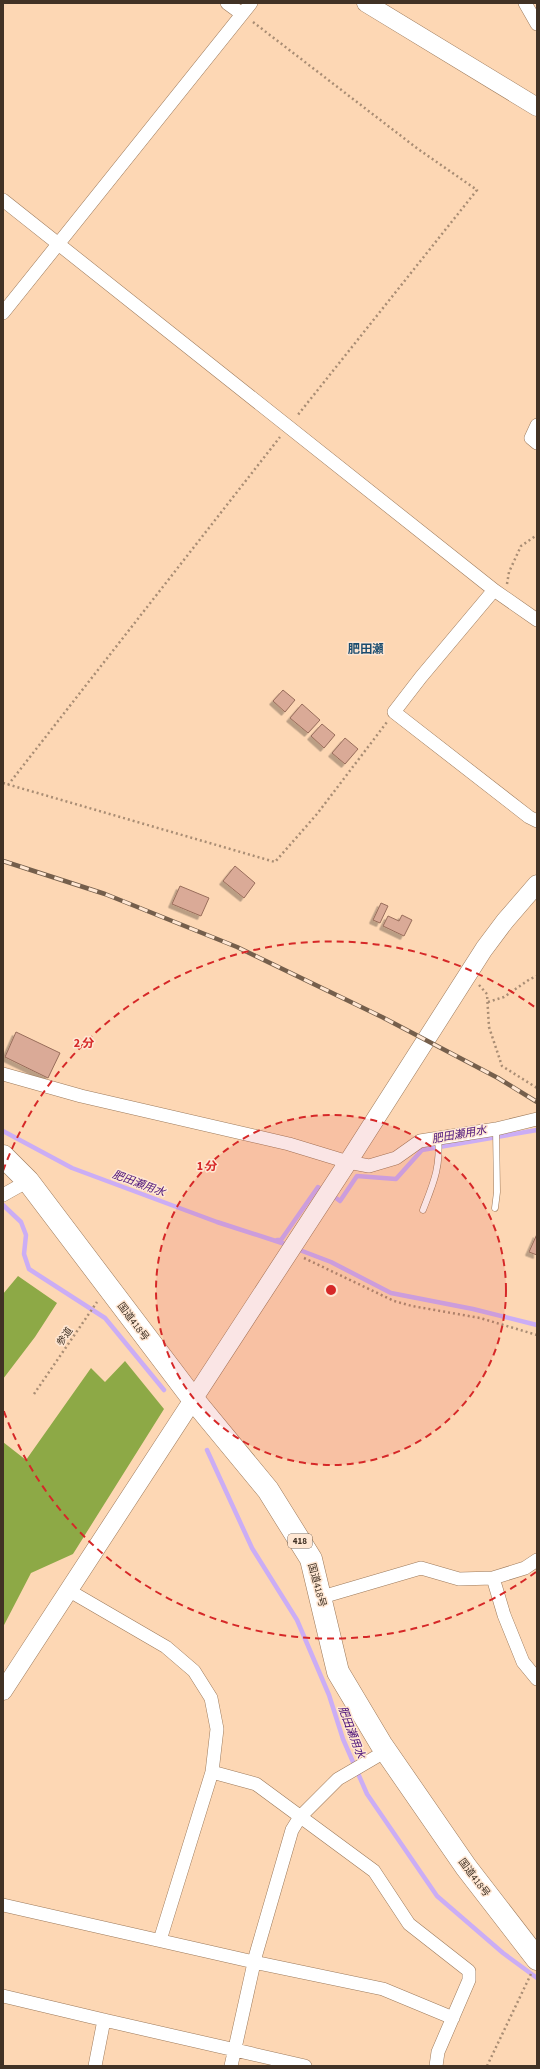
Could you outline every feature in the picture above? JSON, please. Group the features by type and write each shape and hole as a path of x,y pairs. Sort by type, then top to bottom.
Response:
{"highway":[{"name":"国道418号","path":"3,1156 28,1181 193,1399 268,1490 311,1559 322,1597 338,1672 386,1751 466,1867 537,1959"}],"street":[{"path":"227,3 242,14"},
{"path":"3,313 251,3"},
{"path":"366,3 537,107"},
{"path":"525,3 537,24"},
{"path":"3,200 494,590 537,620"},
{"path":"537,425 531,438 537,443"},
{"path":"494,590 421,677 394,712 529,817 537,821"},
{"path":"3,1691 289,1253 466,978 505,921 537,884"},
{"path":"3,1074 81,1096 290,1144 348,1162 369,1166 396,1158 420,1141 496,1129 537,1119"},
{"path":"3,1195 28,1181"},
{"path":"322,1597 421,1568 459,1579 493,1578 525,1568 537,1560"},
{"path":"493,1578 504,1614 523,1662 537,1680"},
{"path":"68,1590 166,1648 194,1671 211,1698 217,1729 212,1772 160,1940"},
{"path":"231,2066 254,1962 292,1830 300,1817 338,1779 386,1751"},
{"path":"212,1772 256,1784 374,1872 409,1924 469,1971 469,1980 438,2052 436,2066"},
{"path":"3,1905 254,1962 383,1989 453,2018"},
{"path":"3,1996 305,2066"},
{"path":"95,2066 104,2020"}],"lane":[{"path":"495,1208 497,1192 496,1129"},
{"path":"422,1210 438,1168 440,1156 438,1138"}],"path":[{"path":"8,785 288,427 477,190 418,149 242,14"},
{"path":"509,572 521,546 537,535"},
{"path":"3,783 275,862 317,814 394,712"},
{"path":"488,1002 504,997 537,976"},
{"path":"466,978 482,988 487,994 489,1027 502,1066 537,1088"},
{"path":"289,1253 313,1261 394,1301 412,1306 480,1318 537,1335"},
{"name":"参道","path":"34,1394 108,1287"},
{"path":"487,2066 526,1983"}],"green space":[{"path":"18,1276 57,1303 35,1337 3,1379 3,1294"},
{"path":"125,1361 164,1409 73,1554 31,1573 3,1627 3,1442 26,1460 91,1368 105,1382"}],"building":[{"path":"283,690 295,700 285,712 273,701"},
{"path":"302,704 320,720 308,733 290,718"},
{"path":"322,724 335,735 324,748 311,736"},
{"path":"345,738 358,749 345,764 332,753"},
{"path":"235,866 255,883 244,898 223,881"},
{"path":"180,886 209,898 201,916 172,904"},
{"path":"381,903 388,906 380,923 373,920"},
{"path":"402,915 412,920 404,936 383,926 388,916 399,921"},
{"path":"16,1032 60,1053 48,1078 5,1057"},
{"path":"537,1234 537,1255 529,1252"}],"waterway":[{"name":"肥田瀬用水","path":"332,1195 340,1201 357,1176 396,1179 422,1150 537,1130"},
{"name":"肥田瀬用水","path":"3,1131 72,1168 217,1222 288,1245"},
{"name":"肥田瀬用水","path":"277,1240 281,1240 318,1187 325,1192"},
{"name":"肥田瀬用水","path":"3,1205 21,1222 26,1235 24,1254 29,1269 105,1318 164,1390"},
{"name":"肥田瀬用水","path":"297,1249 331,1262 391,1293 473,1309 537,1325"},
{"name":"肥田瀬用水","path":"207,1450 252,1548 297,1620 329,1695 343,1739 367,1794 437,1896 503,1953 537,1978"}],"railway":[{"path":"3,861 105,894 237,947 382,1017 498,1078 537,1102"}],"district":[{"name":"肥田瀬","path":"366,649"}]}
